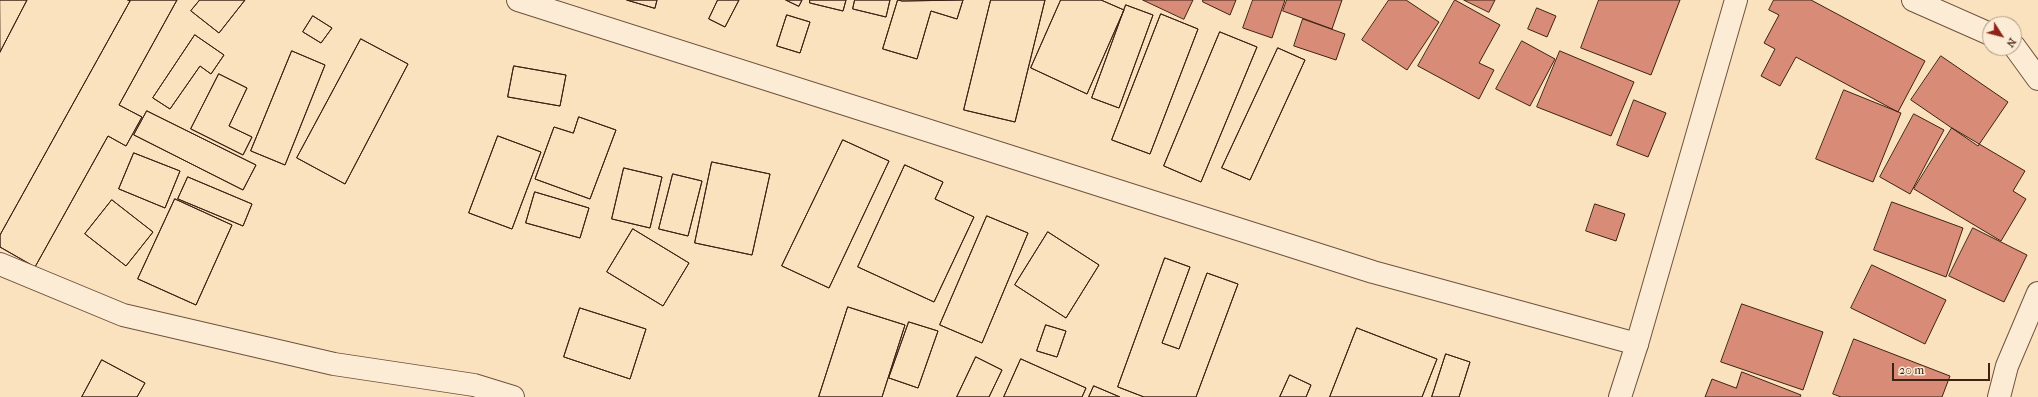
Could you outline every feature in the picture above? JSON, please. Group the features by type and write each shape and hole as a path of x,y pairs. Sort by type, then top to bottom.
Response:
{"street":[{"path":"518,0 1373,272 1637,344"},
{"path":"1620,397 1637,344 1736,0"},
{"path":"1913,0 1982,30"},
{"path":"2022,48 2038,55"},
{"path":"2022,56 2038,79"},
{"path":"0,264 123,315 334,364 474,385 505,396"},
{"path":"1999,397 2007,366 2038,293"}],"building":[{"path":"0,0 27,0 0,52"},
{"path":"0,0 27,0 0,52"},
{"path":"128,0 177,0 119,105 142,117 126,146 108,136 35,267 0,247 0,235 130,1"},
{"path":"128,0 177,0 119,105 142,117 126,146 108,136 35,267 0,247 0,235 130,1"},
{"path":"200,0 245,0 219,33 191,11"},
{"path":"200,0 245,0 219,33 191,11"},
{"path":"627,0 657,0 655,8"},
{"path":"627,0 657,0 655,8"},
{"path":"718,0 739,0 725,27 709,19"},
{"path":"718,0 739,0 725,27 709,19"},
{"path":"786,0 802,0 799,6"},
{"path":"786,0 802,0 799,6"},
{"path":"810,0 846,0 843,11 810,3"},
{"path":"810,0 846,0 843,11 810,3"},
{"path":"855,0 890,0 886,17 853,9"},
{"path":"855,0 890,0 886,17 853,9"},
{"path":"898,0 963,0 957,19 931,11 917,59 883,49"},
{"path":"898,0 963,0 957,19 931,11 917,59 883,49"},
{"path":"991,0 1045,0 1015,122 964,110"},
{"path":"991,0 1045,0 1015,122 964,110"},
{"path":"1061,0 1101,0 1124,10 1087,94 1031,68"},
{"path":"1061,0 1101,0 1124,10 1087,94 1031,68"},
{"path":"1143,0 1193,0 1184,19"},
{"path":"1203,0 1236,0 1230,15 1203,2"},
{"path":"1253,0 1285,0 1272,38 1243,28"},
{"path":"1287,0 1342,0 1332,29 1283,11"},
{"path":"1389,0 1406,0 1439,22 1407,70 1362,40"},
{"path":"1455,0 1500,25 1479,63 1494,70 1479,99 1418,66"},
{"path":"1464,0 1495,0 1489,12"},
{"path":"1599,0 1680,0 1651,75 1581,48"},
{"path":"1774,0 1811,0 1925,61 1898,112 1796,57 1780,86 1761,76 1775,49 1764,43 1779,15 1769,10"},
{"path":"1126,5 1153,15 1119,108 1092,98"},
{"path":"1126,5 1153,15 1119,108 1092,98"},
{"path":"1537,8 1556,16 1547,37 1528,29"},
{"path":"1161,14 1198,29 1150,154 1112,140"},
{"path":"1161,14 1198,29 1150,154 1112,140"},
{"path":"787,15 810,22 800,53 777,46"},
{"path":"787,15 810,22 800,53 777,46"},
{"path":"313,16 332,28 321,43 303,32"},
{"path":"313,16 332,28 321,43 303,32"},
{"path":"1303,19 1345,34 1336,60 1294,46"},
{"path":"1220,32 1257,47 1201,182 1164,166"},
{"path":"1220,32 1257,47 1201,182 1164,166"},
{"path":"195,35 224,55 211,74 200,66 170,109 153,98"},
{"path":"195,35 224,55 211,74 200,66 170,109 153,98"},
{"path":"361,39 408,64 345,184 297,158"},
{"path":"361,39 408,64 345,184 297,158"},
{"path":"1522,41 1555,59 1530,106 1496,89"},
{"path":"1278,48 1305,60 1250,180 1222,168"},
{"path":"1278,48 1305,60 1250,180 1222,168"},
{"path":"292,51 325,65 285,165 251,151"},
{"path":"292,51 325,65 285,165 251,151"},
{"path":"1560,51 1634,82 1611,136 1537,107"},
{"path":"1941,56 2008,102 1978,146 1911,100"},
{"path":"514,66 566,75 560,106 508,97"},
{"path":"514,66 566,75 560,106 508,97"},
{"path":"219,74 247,88 229,126 252,137 243,155 191,129"},
{"path":"219,74 247,88 229,126 252,137 243,155 191,129"},
{"path":"1844,90 1901,113 1873,182 1816,159"},
{"path":"1634,100 1666,113 1648,157 1617,145"},
{"path":"147,111 256,165 243,190 134,135"},
{"path":"147,111 256,165 243,190 134,135"},
{"path":"1914,114 1944,130 1910,194 1880,177"},
{"path":"579,117 616,130 590,199 535,179 554,127 573,133"},
{"path":"579,117 616,130 590,199 535,179 554,127 573,133"},
{"path":"1952,128 2025,171 2013,191 2026,199 2001,241 1914,189"},
{"path":"498,136 541,152 512,229 469,213"},
{"path":"498,136 541,152 512,229 469,213"},
{"path":"843,140 889,161 829,288 782,266"},
{"path":"843,140 889,161 829,288 782,266"},
{"path":"134,153 180,171 165,208 119,189"},
{"path":"134,153 180,171 165,208 119,189"},
{"path":"712,162 770,174 752,255 695,243"},
{"path":"712,162 770,174 752,255 695,243"},
{"path":"905,165 943,182 935,199 974,217 934,302 858,267"},
{"path":"905,165 943,182 935,199 974,217 934,302 858,267"},
{"path":"624,168 662,177 650,228 612,219"},
{"path":"624,168 662,177 650,228 612,219"},
{"path":"673,174 702,181 688,236 659,229"},
{"path":"673,174 702,181 688,236 659,229"},
{"path":"188,177 252,204 243,226 178,199"},
{"path":"188,177 252,204 243,226 178,199"},
{"path":"535,192 589,208 580,238 526,223"},
{"path":"535,192 589,208 580,238 526,223"},
{"path":"175,199 232,225 196,305 138,279"},
{"path":"175,199 232,225 196,305 138,279"},
{"path":"112,200 153,232 126,266 85,234"},
{"path":"112,200 153,232 126,266 85,234"},
{"path":"1892,202 1963,228 1946,277 1874,250"},
{"path":"1595,204 1625,214 1616,241 1586,231"},
{"path":"987,216 1028,233 982,343 940,325"},
{"path":"987,216 1028,233 982,343 940,325"},
{"path":"1973,228 2027,255 2004,302 1949,276"},
{"path":"633,229 689,263 663,306 607,272"},
{"path":"633,229 689,263 663,306 607,272"},
{"path":"1048,232 1099,265 1066,318 1015,285"},
{"path":"1048,232 1099,265 1066,318 1015,285"},
{"path":"1165,258 1190,267 1162,343 1179,349 1207,273 1238,284 1196,397 1144,397 1118,387"},
{"path":"1165,258 1190,267 1162,343 1179,349 1207,273 1238,284 1196,397 1144,397 1118,387"},
{"path":"1872,265 1946,300 1925,344 1851,308"},
{"path":"1742,304 1823,332 1803,390 1721,362"},
{"path":"848,307 905,325 882,397 819,397"},
{"path":"848,307 905,325 882,397 819,397"},
{"path":"580,308 646,329 630,379 564,357"},
{"path":"580,308 646,329 630,379 564,357"},
{"path":"909,322 938,331 918,388 889,378"},
{"path":"909,322 938,331 918,388 889,378"},
{"path":"1046,325 1066,331 1057,357 1037,351"},
{"path":"1046,325 1066,331 1057,357 1037,351"},
{"path":"1357,328 1437,359 1422,397 1330,397"},
{"path":"1357,328 1437,359 1422,397 1330,397"},
{"path":"1854,339 1950,376 1942,397 1841,397 1833,394"},
{"path":"1446,354 1470,362 1459,397 1432,397"},
{"path":"1446,354 1470,362 1459,397 1432,397"},
{"path":"976,357 1002,370 989,397 957,397"},
{"path":"976,357 1002,370 989,397 957,397"},
{"path":"1021,359 1086,388 1082,397 1004,397"},
{"path":"1021,359 1086,388 1082,397 1004,397"},
{"path":"102,360 145,383 137,397 82,397"},
{"path":"102,360 145,383 137,397 82,397"},
{"path":"1742,372 1801,395 1800,397 1705,397 1712,379 1736,388"},
{"path":"1290,375 1311,385 1306,397 1280,397"},
{"path":"1290,375 1311,385 1306,397 1280,397"},
{"path":"1094,386 1120,397 1089,397"},
{"path":"1094,386 1120,397 1089,397"}]}
